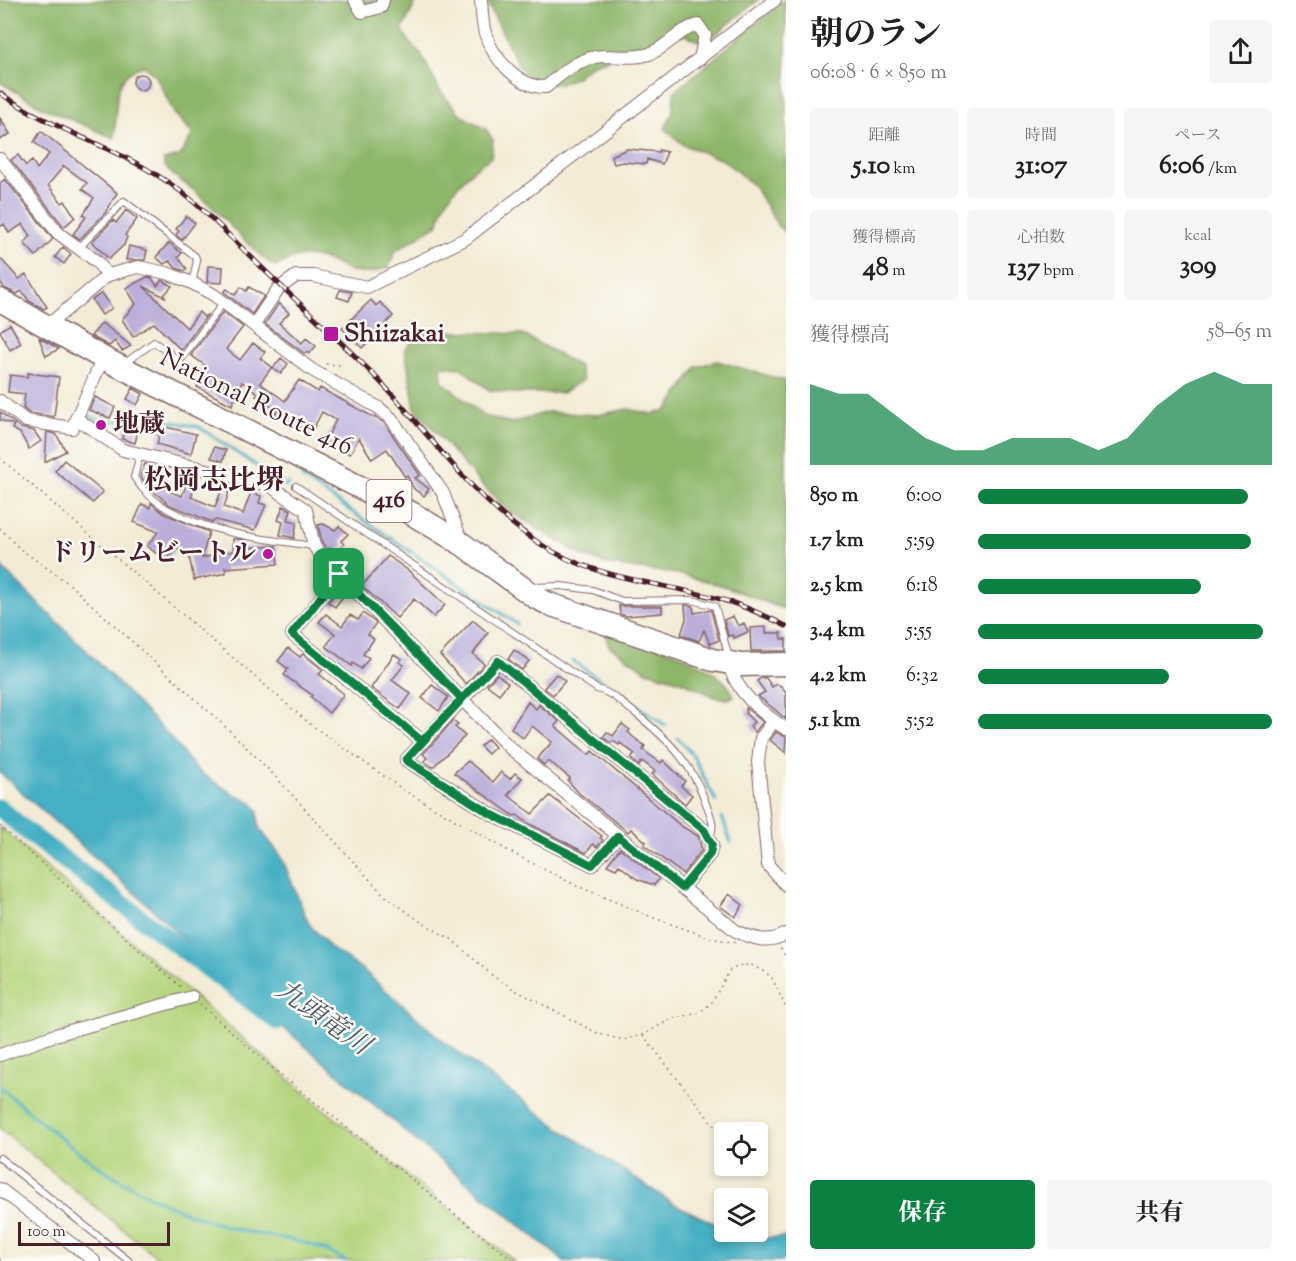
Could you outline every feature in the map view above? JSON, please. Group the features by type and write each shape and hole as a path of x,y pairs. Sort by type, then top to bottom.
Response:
{"highway":[{"name":"National Route 416","path":"0,300 112,363 363,487 462,544 521,587 549,604 729,663 786,664"}],"street":[{"path":"355,0 362,12 381,7 382,0"},
{"path":"481,0 486,34 495,52 511,72 524,81 540,87 546,87 585,59 600,56 633,57 651,53 690,27 698,25 705,35 699,59"},
{"path":"254,325 278,290 296,276 312,276 367,287 465,239 775,0"},
{"path":"0,159 38,211 77,249 96,261 108,275"},
{"path":"47,326 108,275 138,267 167,273 192,283 224,303 312,370 379,408 391,418 443,493 462,544"},
{"path":"0,401 26,421 72,428 112,363"},
{"path":"77,418 123,450 269,485 306,510 314,546 510,748 727,924 746,936 770,941 786,934"},
{"path":"339,574 292,634 422,741"},
{"path":"618,836 592,865 491,814 406,760 498,661 694,822 708,837 712,845 710,854 682,888"},
{"path":"729,663 732,678 761,711 786,729"},
{"path":"774,721 761,738 758,762 768,865 786,885"},
{"path":"0,1055 55,1035 192,997"},
{"path":"0,1190 94,1261"}],"lane":[{"path":"77,249 124,201 195,256 197,261 192,283"},
{"path":"112,363 154,342 180,361 224,303"},
{"path":"141,454 134,477 143,492 165,508 215,529 314,546"},
{"path":"296,486 597,689 611,693 624,701 632,712 659,731 684,760 705,800 711,818 712,833 708,837"},
{"path":"521,587 561,586 593,590 622,601 692,600 715,606 729,663"},
{"path":"0,1158 129,1261"}],"path":[{"path":"324,363 340,365"},
{"path":"0,458 310,724 405,791 514,854 625,906 733,944 740,943 746,936"},
{"path":"0,528 21,549 68,583 229,730 273,774 372,883 402,909 451,939 500,981 549,1009 612,1039 624,1040 642,1035 671,1019 699,1013 706,1008 730,970 742,964 751,965 772,978 786,1008"},
{"path":"0,825 271,1067 514,1261"},
{"path":"642,1035 714,1125"}],"green space":[{"path":"0,0 417,0 402,30 421,54 440,91 462,116 486,129 493,140 491,157 474,169 451,195 445,204 439,224 395,251 389,267 374,272 353,272 318,257 301,256 275,267 253,249 203,198 167,169 163,160 180,156 193,134 174,113 156,76 144,66 133,70 120,85 117,94 114,138 42,107 0,82"},
{"path":"486,0 758,0 715,35 698,41 687,35 668,34 644,49 593,64 576,77 560,84 531,80 520,68"},
{"path":"786,0 786,233 778,226 754,186 723,160 684,145 665,129 673,111 674,92"},
{"path":"436,331 522,334 579,366 583,380 562,393 514,393 489,390 461,368 441,366 442,381 484,416 512,423 547,412 597,415 628,409 652,414 667,410 697,367 717,361 786,381 786,610 724,586 678,574 610,565 581,555 509,511 480,483 415,408 405,349 417,336"},
{"path":"604,629 676,653 695,662 726,683 734,696 729,699 715,697 681,681 647,671 609,646"},
{"path":"0,827 320,1106 514,1261 162,1261 0,1129"}],"water":[{"path":"0,566 87,651 168,735 198,771 230,792 251,802 258,810 259,828 281,856 309,924 331,948 363,970 442,1040 559,1128 674,1204 714,1223 714,1242 768,1242 768,1238 786,1237 786,1261 564,1261 427,1150 223,976 149,906 0,773"}],"building":[{"path":"138,74 144,74 149,82 147,88 138,90 133,85 133,79"},
{"path":"0,118 10,134 0,140"},
{"path":"41,131 117,193 105,213 80,239 73,234 86,217 83,215 94,198 82,189 87,183 64,166 48,185 62,203 65,201 75,217 64,227 11,160 18,155 26,166 32,161 37,169 49,154 34,142"},
{"path":"627,149 667,152 662,164 647,159 646,164 623,162 614,164 611,156"},
{"path":"5,179 53,239 36,256 24,243 31,236 23,224 9,233 4,224 0,227 0,183"},
{"path":"126,210 137,219 125,235 127,237 124,245 109,259 92,242 113,220 116,223"},
{"path":"186,216 195,223 182,240 176,235 179,231 176,229"},
{"path":"169,243 182,253 178,257 187,269 184,271 176,268 170,261 164,264 156,257"},
{"path":"129,246 147,250 145,260 126,260"},
{"path":"63,247 71,254 64,264 55,257"},
{"path":"0,258 19,279 26,274 47,307 44,309 29,301 22,291 17,294 4,288 0,281"},
{"path":"208,266 223,267 222,283 207,282"},
{"path":"147,277 152,278 157,286 162,280 172,286 164,295 165,297 143,286 187,328 199,312 204,317 208,314 181,350 154,323 133,337 122,319 136,304 126,288"},
{"path":"241,287 246,291 249,287 264,296 252,314 224,292 227,289 235,295"},
{"path":"340,290 352,292 349,301 337,297"},
{"path":"102,293 112,308 102,315 92,300"},
{"path":"371,300 376,306 380,302 393,316 362,348 342,328"},
{"path":"279,303 289,313 279,323 302,343 306,338 316,346 309,354 307,351 305,354 265,324"},
{"path":"223,312 243,327 226,349 240,360 253,343 265,352 260,358 272,367 260,383 285,401 299,380 318,392 320,388 376,417 385,424 420,475 415,478 429,489 424,496 414,489 407,475 405,477 387,449 372,459 359,438 350,454 325,441 336,420 322,412 311,433 275,414 277,411 256,396 258,393 242,382 232,405 197,387 207,367 191,355"},
{"path":"102,323 131,346 122,351 115,341 109,346 91,336"},
{"path":"10,324 21,343 10,350 0,331"},
{"path":"40,338 59,349 46,356"},
{"path":"281,358 288,364 281,374 273,368"},
{"path":"28,373 59,377 54,417 29,413 23,408 25,394 8,392 10,375 27,377"},
{"path":"133,388 143,394 137,405 127,399"},
{"path":"95,397 115,407 110,418 89,410"},
{"path":"0,412 21,428 34,431 41,441 29,449 20,433 12,429 14,425 0,420"},
{"path":"126,424 139,427 135,443 122,439"},
{"path":"161,426 196,434 191,454 157,444"},
{"path":"47,432 56,434 66,451 45,462"},
{"path":"214,447 226,450 223,461 211,458"},
{"path":"64,460 103,492 93,503 55,471"},
{"path":"145,464 168,470 161,488 182,496 188,480 196,483 191,497 215,507 222,489 229,492 224,507 243,514 251,492 261,496 259,503 266,505 255,530 216,520 212,522 170,505 140,476"},
{"path":"151,503 165,514 209,532 202,558 233,551 233,539 237,539 244,540 241,548 276,546 278,564 225,568 226,573 194,580 188,551 176,548 166,561 147,546 158,532 134,522 142,504 150,508"},
{"path":"283,506 291,510 288,520 297,522 294,538 280,535 283,522 278,520"},
{"path":"323,524 335,530 339,526 348,534 341,541 344,544 336,553 330,548 328,550 322,543 318,525"},
{"path":"388,556 409,571 445,605 434,617 414,599 397,618 362,586"},
{"path":"338,589 345,594 335,607 328,602"},
{"path":"685,605 693,606 694,613 711,610 719,640 710,644 704,630 699,641 681,635 686,619"},
{"path":"619,606 662,606 662,613 626,616 620,614"},
{"path":"363,613 376,623 368,634 374,639 363,654 369,658 361,669 353,663 352,666 326,646 335,634 319,622 326,614 342,626 350,615 358,620"},
{"path":"733,616 738,626 744,623 748,632 734,638 733,635 728,636 724,620"},
{"path":"473,620 488,633 473,654 484,664 466,684 440,655"},
{"path":"766,627 766,633 781,633 782,639 786,639 786,651 751,651 750,628"},
{"path":"288,648 300,657 303,654 323,670 319,674 344,694 329,713 311,697 312,695 284,675 288,669 278,661"},
{"path":"514,650 529,661 522,670 508,659"},
{"path":"394,654 402,659 399,662 404,665 392,680 411,694 400,709 371,688"},
{"path":"497,674 508,683 499,694 487,685"},
{"path":"556,674 565,681 553,695 544,688"},
{"path":"766,678 772,687 777,684 781,686 786,693 786,719 758,696 765,692 757,681"},
{"path":"432,685 448,697 439,711 422,698"},
{"path":"528,702 536,709 539,705 559,721 555,726 589,755 592,751 681,826 698,836 702,850 683,874 644,845 646,842 631,829 628,832 579,793 568,781 570,778 554,765 548,761 544,765 537,759 552,742 532,726 523,738 511,728"},
{"path":"746,708 763,722 755,732 750,726 754,722 746,714"},
{"path":"453,721 458,725 455,727 465,736 433,767 424,761 427,758 423,754"},
{"path":"622,724 645,746 643,750 661,763 663,760 685,781 681,786 692,795 685,804 652,774 655,771 642,761 639,766 631,759 635,754 620,743 619,745 613,741 611,743 603,737 607,732 613,736"},
{"path":"776,732 786,737 786,753 770,740"},
{"path":"488,739 495,747 488,754 480,746"},
{"path":"468,761 493,782 501,772 510,779 515,773 522,778 508,795 532,814 550,796 602,836 600,838 603,840 597,847 593,844 586,853 517,815 514,816 454,773"},
{"path":"620,848 659,879 654,885 637,879 619,865 616,869 607,865"},
{"path":"729,894 743,905 735,917 720,906"}],"waterway":[{"path":"87,415 103,421 164,420 199,427 286,486 289,483"},
{"path":"301,477 517,624"},
{"path":"573,661 611,687"},
{"path":"628,699 665,725"},
{"path":"678,738 693,756 716,801"},
{"name":"九頭竜川","path":"0,808 25,830 277,1021"},
{"path":"722,817 731,842"},
{"path":"0,1087 54,1132 105,1170 161,1202 228,1227 315,1246 346,1261"}],"railway":[{"path":"0,93 48,121 149,170 173,185 195,203 375,376 460,473 498,512 542,545 584,566 731,602 786,626"}],"place":[{"name":"Shiizakai","path":"331,334"},
{"name":"地蔵","path":"101,425"},
{"name":"ドリームビートル","path":"268,554"}],"district":[{"name":"松岡志比堺","path":"214,482"}],"route":[{"path":"339,574 292,634 422,741 498,661 704,830 712,845 710,854 682,888 618,836 592,865 491,814 429,777 406,760 462,699 339,574"}]}
